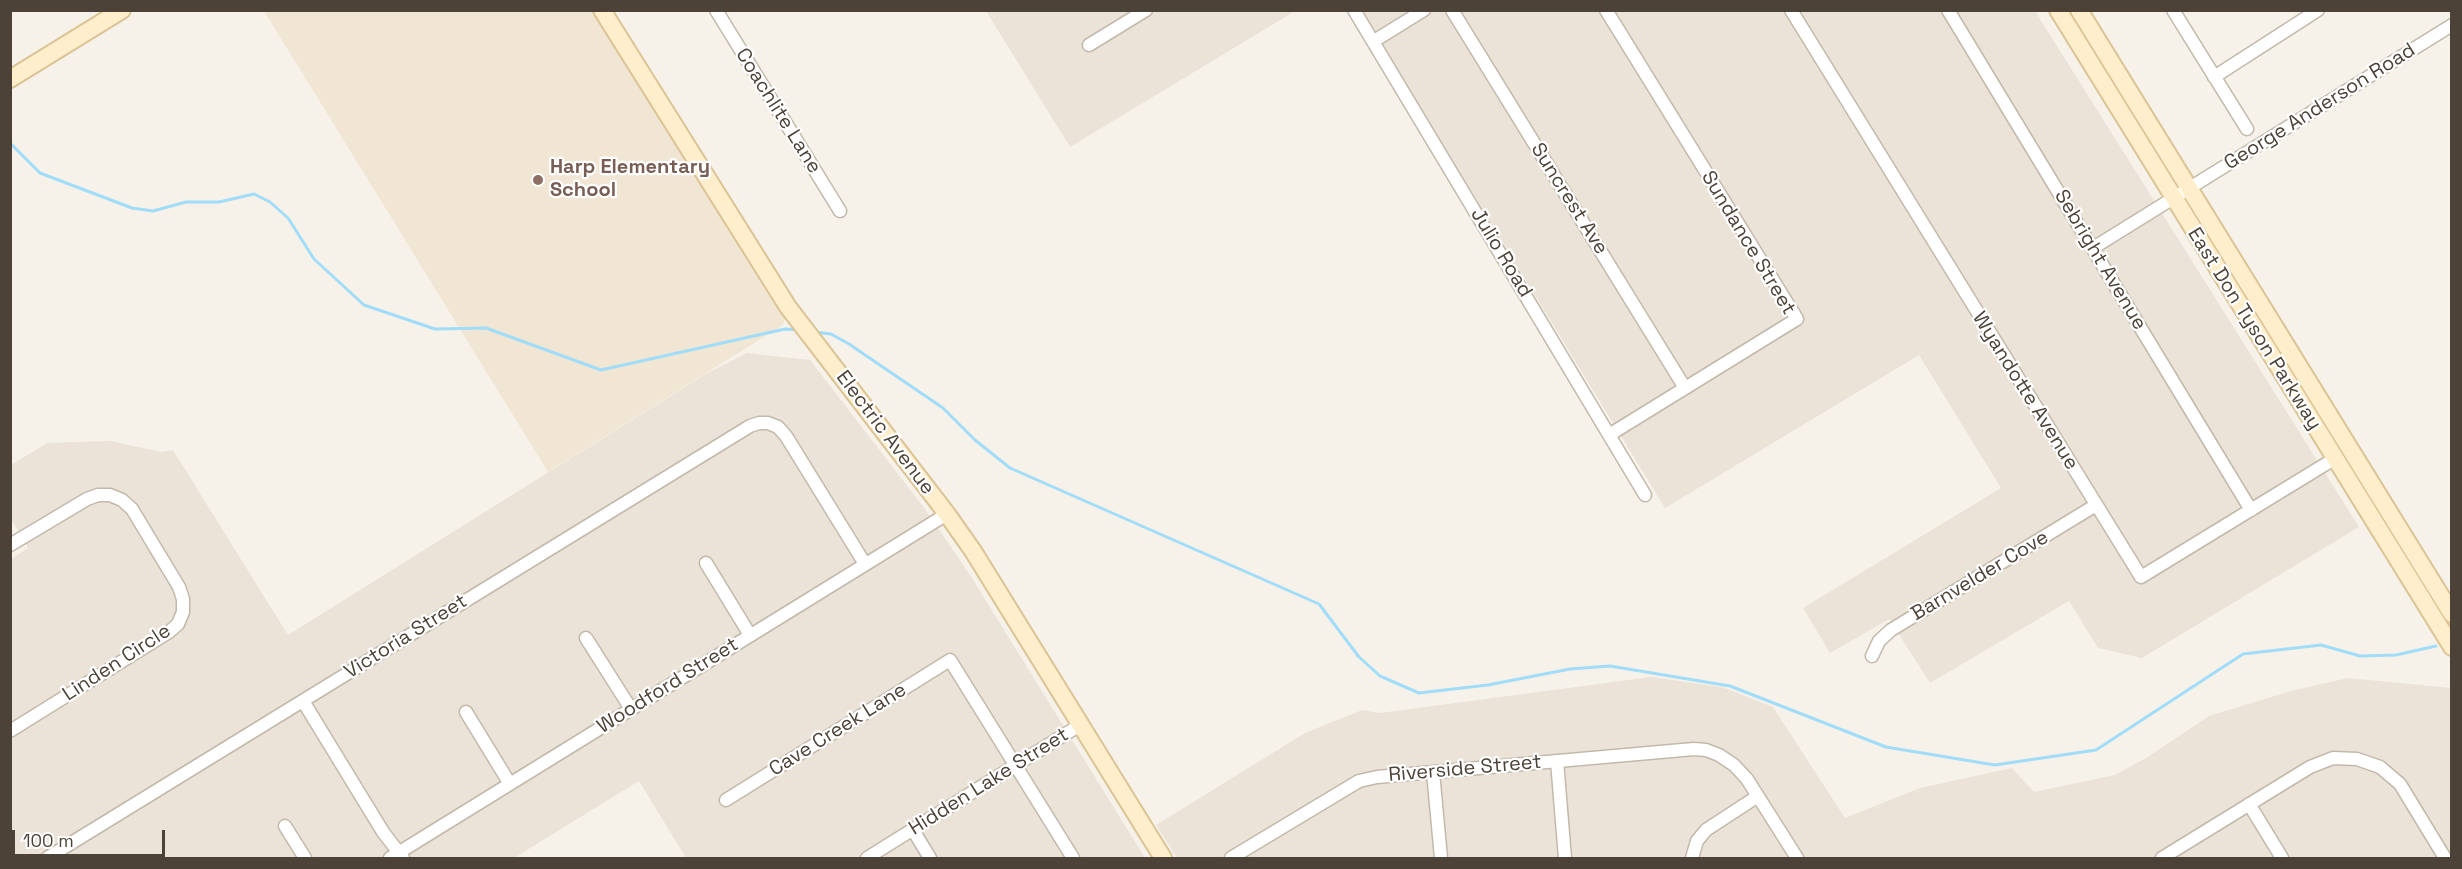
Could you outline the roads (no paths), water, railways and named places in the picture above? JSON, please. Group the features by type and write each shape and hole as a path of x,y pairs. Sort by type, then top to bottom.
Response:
{"main road":[{"path":"10,79 122,10"},
{"name":"Electric Avenue","path":"602,10 788,307 947,513 973,551 1163,858"},
{"name":"East Don Tyson Parkway","path":"2058,10 2451,647"},
{"name":"East Don Tyson Parkway","path":"2080,11 2188,190 2451,614"}],"street":[{"name":"Coachlite Lane","path":"716,10 840,210"},
{"path":"1089,45 1146,10"},
{"name":"Julio Road","path":"1354,10 1645,495"},
{"path":"1374,41 1424,10"},
{"name":"Suncrest Ave","path":"1452,10 1685,388"},
{"name":"Sundance Street","path":"1606,10 1797,319 1609,435"},
{"name":"Wyandotte Avenue","path":"1791,10 2141,578 2334,459"},
{"name":"Sebright Avenue","path":"1948,10 2251,510"},
{"path":"2173,10 2247,129"},
{"path":"2214,77 2318,10"},
{"name":"George Anderson Road","path":"2093,248 2451,25"},
{"name":"Victoria Street","path":"47,858 750,426 768,423 778,427 786,436 865,564"},
{"name":"Linden Circle","path":"10,545 87,499 98,495 110,495 122,500 132,509 179,586 183,599 183,612 178,624 169,632 10,731"},
{"name":"Barnvelder Cove","path":"1872,656 1879,641 1891,630 2096,505"},
{"name":"Woodford Street","path":"398,857 510,784 947,513"},
{"path":"706,563 750,635"},
{"path":"586,638 631,709"},
{"name":"Cave Creek Lane","path":"726,800 950,660 1016,766"},
{"path":"303,701 398,857"},
{"path":"466,712 510,784"},
{"name":"Hidden Lake Street","path":"867,858 1080,726"},
{"name":"Riverside Street","path":"1231,858 1359,781 1377,777 1694,749 1719,755 1734,765 1758,796"},
{"path":"2162,858 2310,767 2333,758 2357,759 2380,767 2400,784 2445,858"},
{"path":"1557,761 1565,858"},
{"path":"1016,766 1073,858"},
{"path":"1433,772 1441,858"},
{"path":"1692,858 1697,841 1706,830 1758,796 1797,858"},
{"path":"2249,804 2282,858"},
{"path":"285,826 305,858"},
{"path":"913,830 930,858"}],"waterway":[{"path":"10,143 40,173 132,208 153,211 186,202 219,202 254,194 270,202 288,218 314,259 364,305 435,329 486,328 601,370 785,329 799,330"},
{"path":"815,332 831,334 849,344 943,408 975,440 1010,468 1319,604 1359,657 1380,676 1419,693 1488,685 1570,669 1610,666 1730,686 1886,747 1995,765 2096,750 2243,654 2321,645 2360,656 2396,655 2436,646"}],"place":[{"name":"Harp Elementary School","path":"538,180"}]}
